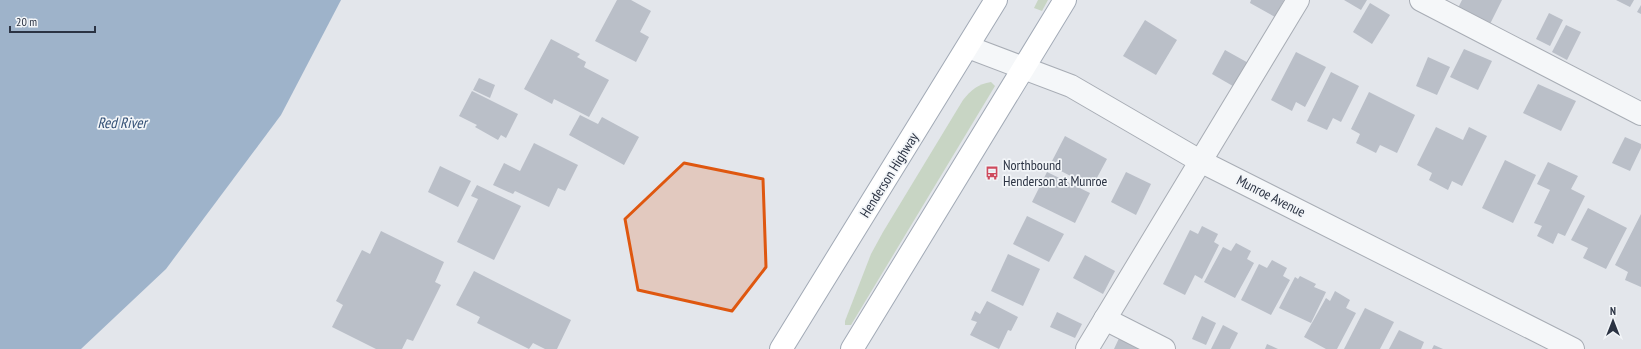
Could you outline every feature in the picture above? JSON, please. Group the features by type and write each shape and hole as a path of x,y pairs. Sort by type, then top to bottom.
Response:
{"main road":[{"name":"Henderson Highway","path":"788,347 996,0"},
{"path":"852,349 1065,0"}],"street":[{"path":"1087,349 1298,0"},
{"path":"1421,0 1641,114"},
{"name":"Munroe Avenue","path":"968,47 1071,86 1200,161 1573,349"},
{"path":"1105,319 1164,349"}],"highlighted area":[{"path":"684,163 763,179 766,267 732,311 638,290 625,219"}],"green space":[{"path":"1038,0 1048,0 1042,11 1034,8"},
{"path":"991,82 995,86 851,325 845,325 845,321 871,254 883,232 963,100 975,88 982,84"}],"water":[{"name":"Red River","path":"0,0 341,0 281,115 166,269 81,349 0,349"}],"building":[{"path":"617,0 631,0 651,11 640,32 649,37 636,62 595,41"},
{"path":"1251,0 1284,0 1275,17 1250,3"},
{"path":"1344,0 1367,0 1361,10"},
{"path":"1462,0 1502,0 1490,24 1458,8"},
{"path":"1616,0 1634,0 1630,7"},
{"path":"1370,3 1390,15 1372,44 1353,32"},
{"path":"1641,5 1641,14 1637,12"},
{"path":"1549,13 1563,20 1550,46 1536,39"},
{"path":"1145,20 1177,40 1156,75 1123,56"},
{"path":"1566,25 1581,32 1567,60 1552,52"},
{"path":"551,39 580,54 577,57 586,62 584,67 609,80 589,117 554,99 552,104 524,89"},
{"path":"1464,49 1492,61 1478,90 1450,77"},
{"path":"1225,50 1252,65 1238,89 1212,74"},
{"path":"1296,52 1326,67 1305,107 1296,102 1292,111 1271,100"},
{"path":"1428,57 1450,67 1437,95 1416,86"},
{"path":"1331,72 1359,86 1341,122 1333,118 1327,130 1307,121"},
{"path":"479,78 495,85 490,98 473,90"},
{"path":"1538,84 1576,101 1561,131 1523,113"},
{"path":"472,91 518,114 506,138 501,135 498,140 475,127 477,125 459,116"},
{"path":"1369,92 1415,115 1397,153 1380,145 1376,153 1356,143 1360,134 1351,129"},
{"path":"580,115 598,124 602,117 639,137 624,165 569,135"},
{"path":"1436,127 1463,140 1469,127 1487,136 1462,186 1452,181 1448,190 1429,180 1432,173 1417,165"},
{"path":"1065,136 1107,159 1092,187 1055,168 1058,164 1052,161"},
{"path":"1625,137 1641,144 1641,148 1630,171 1612,163"},
{"path":"534,143 578,165 565,191 558,188 549,207 515,191 513,194 493,185 504,163 520,171"},
{"path":"1505,160 1536,175 1513,223 1482,208"},
{"path":"1548,162 1578,176 1571,189 1585,196 1565,236 1558,233 1553,244 1537,236 1542,226 1534,223 1550,190 1537,184"},
{"path":"440,166 471,181 458,207 428,192"},
{"path":"1047,172 1090,193 1075,223 1032,202"},
{"path":"1126,172 1151,184 1136,215 1111,202"},
{"path":"477,185 521,206 494,260 457,242 478,199 471,196"},
{"path":"1588,208 1627,228 1606,269 1583,258 1588,248 1571,240"},
{"path":"1641,214 1641,287 1625,280 1628,272 1615,265"},
{"path":"1027,216 1064,234 1049,262 1013,244"},
{"path":"1202,226 1218,234 1214,242 1219,245 1202,279 1195,275 1185,295 1163,284 1190,230 1198,234"},
{"path":"381,231 444,262 435,282 441,285 413,341 407,339 402,349 376,349 332,327 343,305 336,301 362,250 370,254"},
{"path":"1236,243 1251,251 1247,259 1254,263 1235,298 1204,282 1223,247 1231,251"},
{"path":"1008,254 1040,269 1023,306 991,291"},
{"path":"1085,255 1115,271 1103,294 1073,278"},
{"path":"1272,260 1287,268 1283,276 1290,280 1271,315 1241,300 1259,264 1267,268"},
{"path":"474,271 571,320 557,349 545,349 533,343 529,349 477,323 480,317 456,305"},
{"path":"1300,276 1316,284 1314,287 1326,292 1311,323 1279,308 1295,277 1298,279"},
{"path":"1335,291 1350,300 1346,308 1356,313 1337,349 1326,349 1304,337 1326,298 1330,301"},
{"path":"987,301 1018,317 1011,331 1008,330 999,349 970,335 977,322 971,320 975,311 980,314"},
{"path":"1365,308 1394,322 1380,349 1344,349"},
{"path":"1057,312 1082,324 1075,338 1050,327"},
{"path":"1202,316 1216,323 1206,345 1192,339"},
{"path":"1223,325 1238,333 1230,349 1211,349"},
{"path":"1399,330 1424,342 1421,349 1389,349"},
{"path":"1121,334 1145,349 1114,349"},
{"path":"1267,344 1278,349 1265,349"},
{"path":"1434,345 1443,349 1432,349"}],"place":[{"name":"Northbound Henderson at Munroe","path":"992,173"}]}
